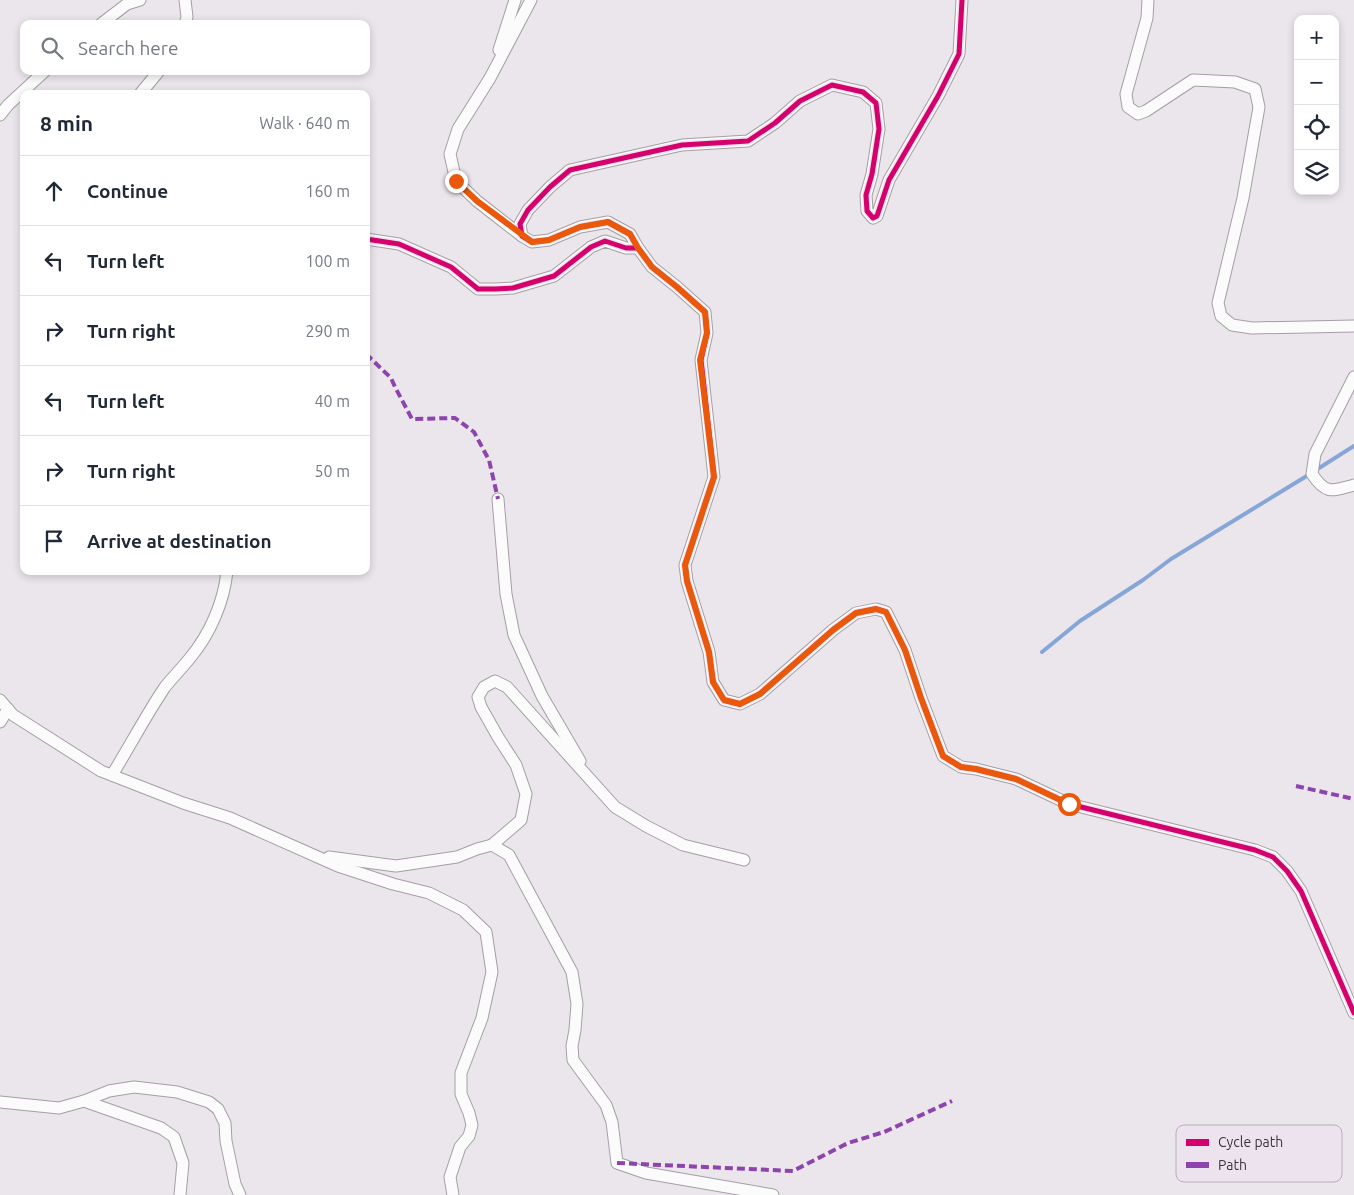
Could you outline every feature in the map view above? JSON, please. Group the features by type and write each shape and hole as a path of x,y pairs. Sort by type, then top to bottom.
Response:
{"street":[{"path":"106,20 127,4 140,0"},
{"path":"185,0 186,20"},
{"path":"490,78 515,0"},
{"path":"531,0 490,78 458,129 450,154 456,181 477,201 532,242 549,240 580,227 608,222 630,234 652,267 705,312 707,333 700,360 714,477 685,565 687,581 709,652 713,682 724,700 740,704 760,694 833,630 856,613 876,609 886,612 905,650 943,756 961,767 1016,779 1069,804 1255,850 1273,857 1287,871 1301,891 1349,995 1354,1013"},
{"path":"522,236 520,224 528,210 550,186 570,170 682,145 748,141 800,101 832,85 863,92 876,103 880,130 866,195 867,211 873,218 877,216 889,180 938,96 959,54 962,0"},
{"path":"1148,0 1148,18 1126,94 1128,107 1138,114 1146,111 1193,80 1235,82 1255,89 1259,106 1243,198 1218,303 1221,316 1232,325 1252,328 1354,326"},
{"path":"24,90 41,75"},
{"path":"143,90 156,75"},
{"path":"0,115 20,94"},
{"path":"370,240 399,244 451,267 478,288 496,290 513,288 554,276 590,247 605,241 626,248 638,248"},
{"path":"1354,377 1315,454 1312,474 1320,487 1332,491 1354,485"},
{"path":"498,499 506,594 514,635 542,696 593,782"},
{"path":"112,776 166,687 204,639 218,605 227,575"},
{"path":"314,856 396,866 457,857 492,845 521,820 526,794 516,765 481,707 478,697 484,687 495,681 507,687 615,807 683,845 744,860"},
{"path":"0,700 12,715 101,771 183,803 230,818 338,866 393,884 429,893 463,910 486,932 492,972 482,1018 461,1073 461,1094 472,1125 468,1136 460,1147 450,1177 453,1195"},
{"path":"0,722 8,709"},
{"path":"492,845 509,855 572,972 577,1004 572,1046 573,1060 606,1105 612,1122 617,1163 646,1173 773,1195"},
{"path":"0,1102 58,1108 84,1102 109,1091 134,1087 177,1092 209,1102 218,1109 225,1123 226,1141 233,1176 240,1195"},
{"path":"84,1102 161,1128 174,1137 183,1163 180,1195"}],"waterway":[{"path":"1316,470 1354,446"},
{"path":"1042,652 1080,621 1143,580 1171,559 1310,474"}],"marked path":[{"path":"370,358 391,378 412,419 455,418 474,432 489,460 498,499"},
{"path":"1296,786 1354,799"},
{"path":"617,1163 793,1171 848,1143 884,1132 952,1101"}],"cycle path":[{"path":"638,248 630,234 608,222 580,227 549,240 532,242 522,236 520,224 528,210 570,170 682,145 748,141 775,123 800,101 832,85 863,92 876,103 879,129 872,174 866,195 867,211 873,218 877,216 889,180 938,96 959,54 962,0"},
{"path":"370,240 399,244 451,267 478,289 513,288 554,276 591,247 605,241 626,248 638,248 652,267 705,312 707,333 701,360 714,477 685,565 687,581 709,652 713,682 724,700 740,704 760,694 833,630 856,613 876,609 886,612 905,650 943,756 961,767 1016,779 1069,804 1255,850 1273,857 1287,871 1301,891 1354,1013"}],"route":[{"path":"456,181 477,201 532,242 549,240 580,227 608,222 630,234 652,267 705,312 707,333 700,360 714,477 685,565 687,581 709,652 713,682 724,700 740,704 760,694 833,630 856,613 876,609 886,612 905,650 943,756 961,767 1016,779 1069,804"}]}
